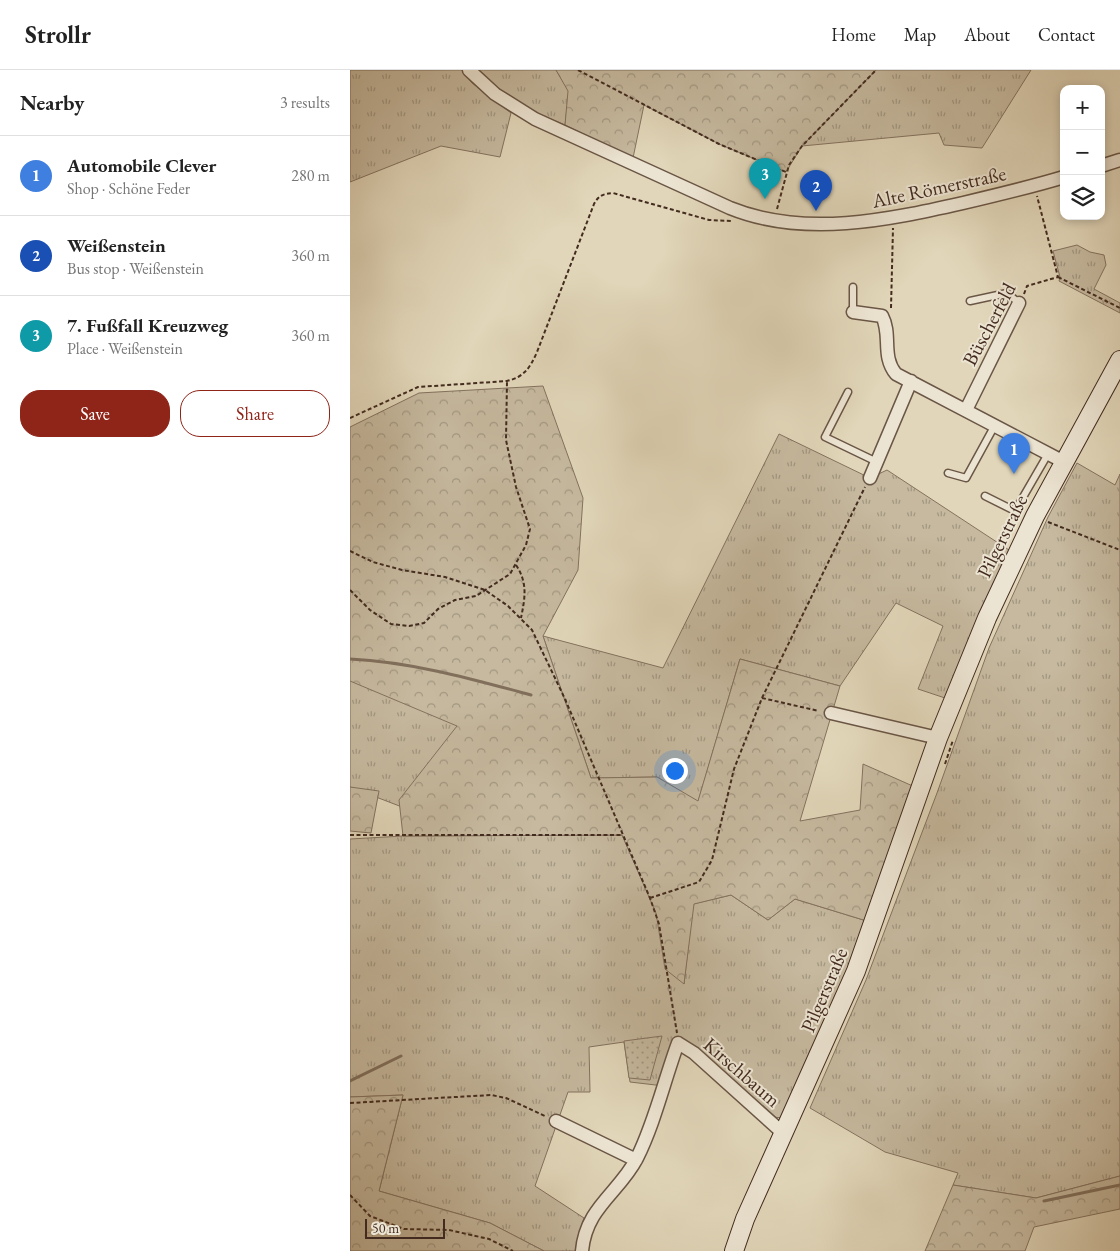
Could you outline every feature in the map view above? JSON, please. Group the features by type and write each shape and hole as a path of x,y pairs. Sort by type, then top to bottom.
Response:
{"main road":[{"name":"Pilgerstraße","path":"734,1251 745,1219 856,971 938,738 987,618 1064,462 1120,360"}],"street":[{"name":"Alte Römerstraße","path":"469,70 495,94 535,119 746,214 774,221 820,224 893,218 1035,186 1060,178"},
{"path":"1105,165 1120,160"},
{"name":"Büscherfeld","path":"966,410 1019,303"},
{"path":"853,312 882,316 886,324 886,349 890,366 896,374 1064,462"},
{"path":"870,478 911,382"},
{"path":"831,713 938,738"},
{"name":"Kirschbaum","path":"582,1251 585,1232 593,1215 636,1160 646,1138 678,1043 694,1053 784,1134"},
{"path":"556,1121 636,1160"}],"lane":[{"path":"853,287 853,312"},
{"path":"970,301 1007,293 1019,303"},
{"path":"848,392 825,437 877,462"},
{"path":"948,473 966,478 995,425"},
{"path":"986,496 1015,511 1048,454"}],"path":[{"path":"578,70 719,144 786,172"},
{"path":"774,221 786,172 802,146 876,70"},
{"path":"1035,186 1058,277 1120,308"},
{"path":"350,418 418,387 507,381 518,378 528,370 533,363 598,197 613,193 709,220 733,221 740,219 746,214"},
{"path":"882,316 892,307 893,238"},
{"name":"Büscherfeld","path":"1019,303 1027,286 1058,277"},
{"path":"350,590 370,610 391,624 409,626 424,623 438,609 455,600 476,596 510,574 526,545 530,529 516,487 506,440 507,381"},
{"path":"650,898 699,882 712,860 734,768 762,698 870,478"},
{"path":"1045,520 1120,550"},
{"path":"350,551 373,562 402,570 445,577 485,590 521,618 541,645 650,898 659,924 678,1043"},
{"path":"516,565 524,581 526,595 521,618"},
{"path":"762,698 831,713"},
{"path":"350,835 622,835"},
{"path":"350,1103 491,1095 506,1098 556,1121"},
{"path":"350,1196 370,1216 404,1229 449,1230 489,1239 513,1251"}],"green space":[{"path":"350,70 462,70 472,83 511,113 500,157 441,146 350,182"},
{"path":"475,70 556,70 569,91 565,125 513,103"},
{"path":"556,70 876,70 802,146 786,172 719,144 644,105 633,158 565,125 568,91"},
{"path":"876,70 1031,70 982,148 944,145 939,133 802,146"},
{"path":"1077,245 1090,252 1104,255 1106,265 1094,289 1120,303 1120,313 1059,281 1060,277 1053,251"},
{"path":"543,386 583,498 578,570 543,636 591,778 657,777 698,801 740,659 840,686 800,821 860,810 863,764 915,787 870,922 795,899 768,920 731,895 694,904 684,984 665,969 656,913 622,835 403,836 399,800 457,726 350,681 350,427 419,393"},
{"path":"779,434 870,478 887,470 1012,552 948,699 918,689 943,626 896,603 840,686 740,659 698,802 657,777 591,778 543,636 663,668"},
{"path":"1077,463 1115,485 1120,474 1120,1176 1036,1198 953,1185 958,1173 885,1152 810,1108 866,980 937,793 989,648 1048,517"},
{"path":"350,672 463,722 402,807 350,787"},
{"path":"350,787 379,791 371,833 350,831"},
{"path":"622,835 650,898 684,984 693,904 731,895 768,920 795,899 870,922 785,1118 771,1117 678,1043 664,1086 630,1082 624,1042 589,1047 590,1092 568,1092 535,1186 584,1218 578,1236 577,1251 544,1251 490,1223 379,1191 403,1095 350,1097 350,839 403,836"},
{"path":"662,1036 650,1080 629,1078 624,1041"},
{"path":"403,1095 379,1191 490,1223 544,1251 350,1251 350,1097"},
{"path":"1120,1176 1120,1209 1034,1227 1025,1251 925,1251 953,1185 1036,1198"}],"waterway":[{"path":"350,659 419,667 531,695"},
{"path":"350,1081 401,1056"},
{"path":"1044,1201 1120,1185"}],"place":[{"name":"7. Fußfall Kreuzweg","path":"765,199"},
{"name":"Weißenstein","path":"816,211"},
{"name":"Automobile Clever","path":"1014,474"}]}
